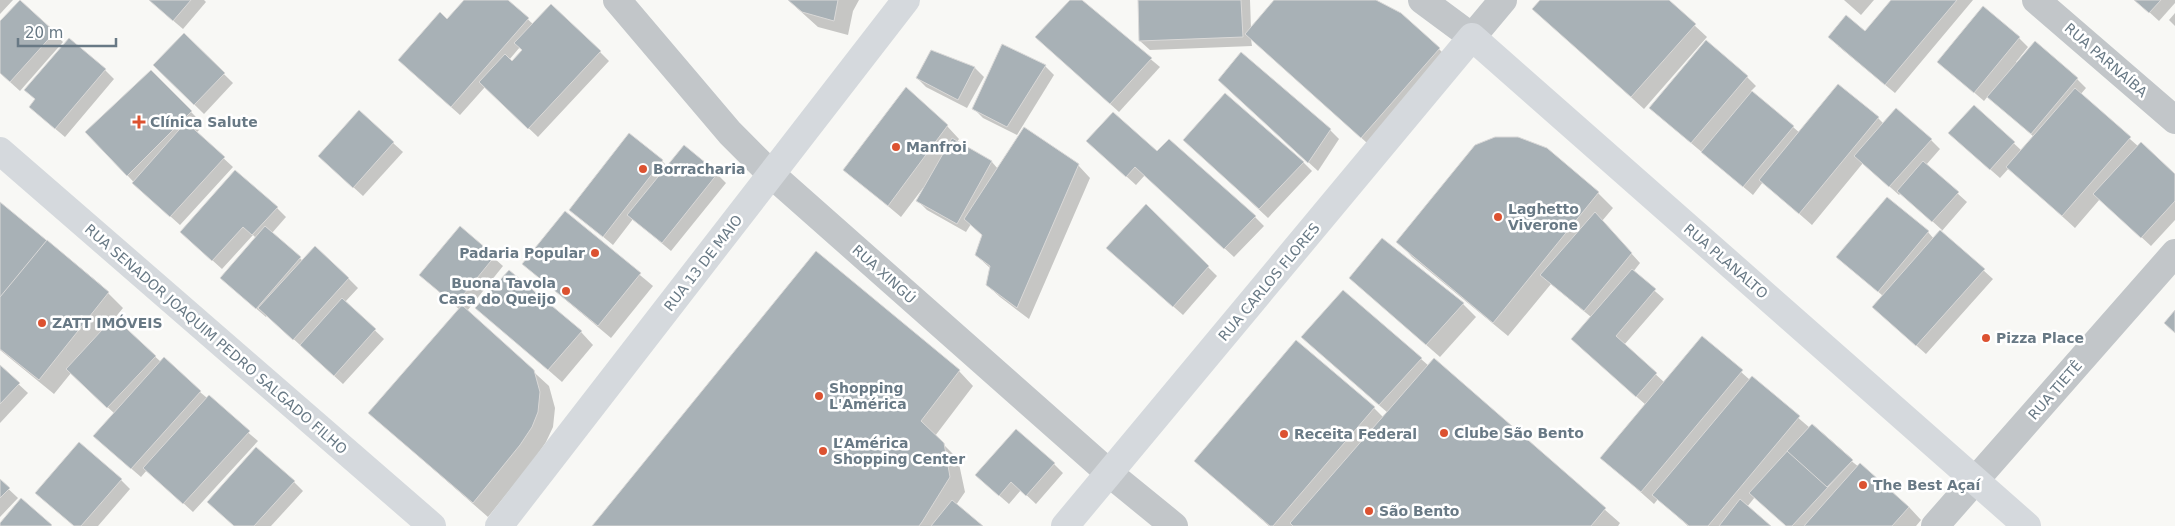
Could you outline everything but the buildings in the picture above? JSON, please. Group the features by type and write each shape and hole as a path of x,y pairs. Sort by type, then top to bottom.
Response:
{"main road":[{"name":"RUA 13 DE MAIO","path":"499,526 906,0"},
{"name":"RUA CARLOS FLORES","path":"1065,526 1472,37"},
{"name":"RUA PLANALTO","path":"1472,37 2027,526"},
{"name":"RUA SENADOR JOAQUIM PEDRO SALGADO FILHO","path":"0,151 432,526"}],"street":[{"name":"RUA XINGÚ","path":"617,0 730,133 772,174 1109,473 1174,526"},
{"name":"RUA PLANALTO","path":"1422,0 1472,37"},
{"path":"1472,37 1503,0"},
{"name":"RUA PARNAÍBA","path":"2036,0 2175,120"},
{"name":"RUA TIETÊ","path":"1935,526 2175,253"}],"place":[{"name":"Clínica Salute","path":"139,122"},
{"name":"Manfroi","path":"896,147"},
{"name":"Borracharia","path":"643,169"},
{"name":"Laghetto Viverone","path":"1498,217"},
{"name":"Padaria Popular","path":"595,253"},
{"name":"Buona Tavola Casa do Queijo","path":"566,291"},
{"name":"ZATT IMÓVEIS","path":"42,323"},
{"name":"Pizza Place","path":"1986,338"},
{"name":"Shopping L'América","path":"819,396"},
{"name":"Clube São Bento","path":"1444,433"},
{"name":"Receita Federal","path":"1284,434"},
{"name":"L’América Shopping Center","path":"823,451"},
{"name":"The Best Açaí","path":"1863,485"},
{"name":"São Bento","path":"1369,511"}]}
